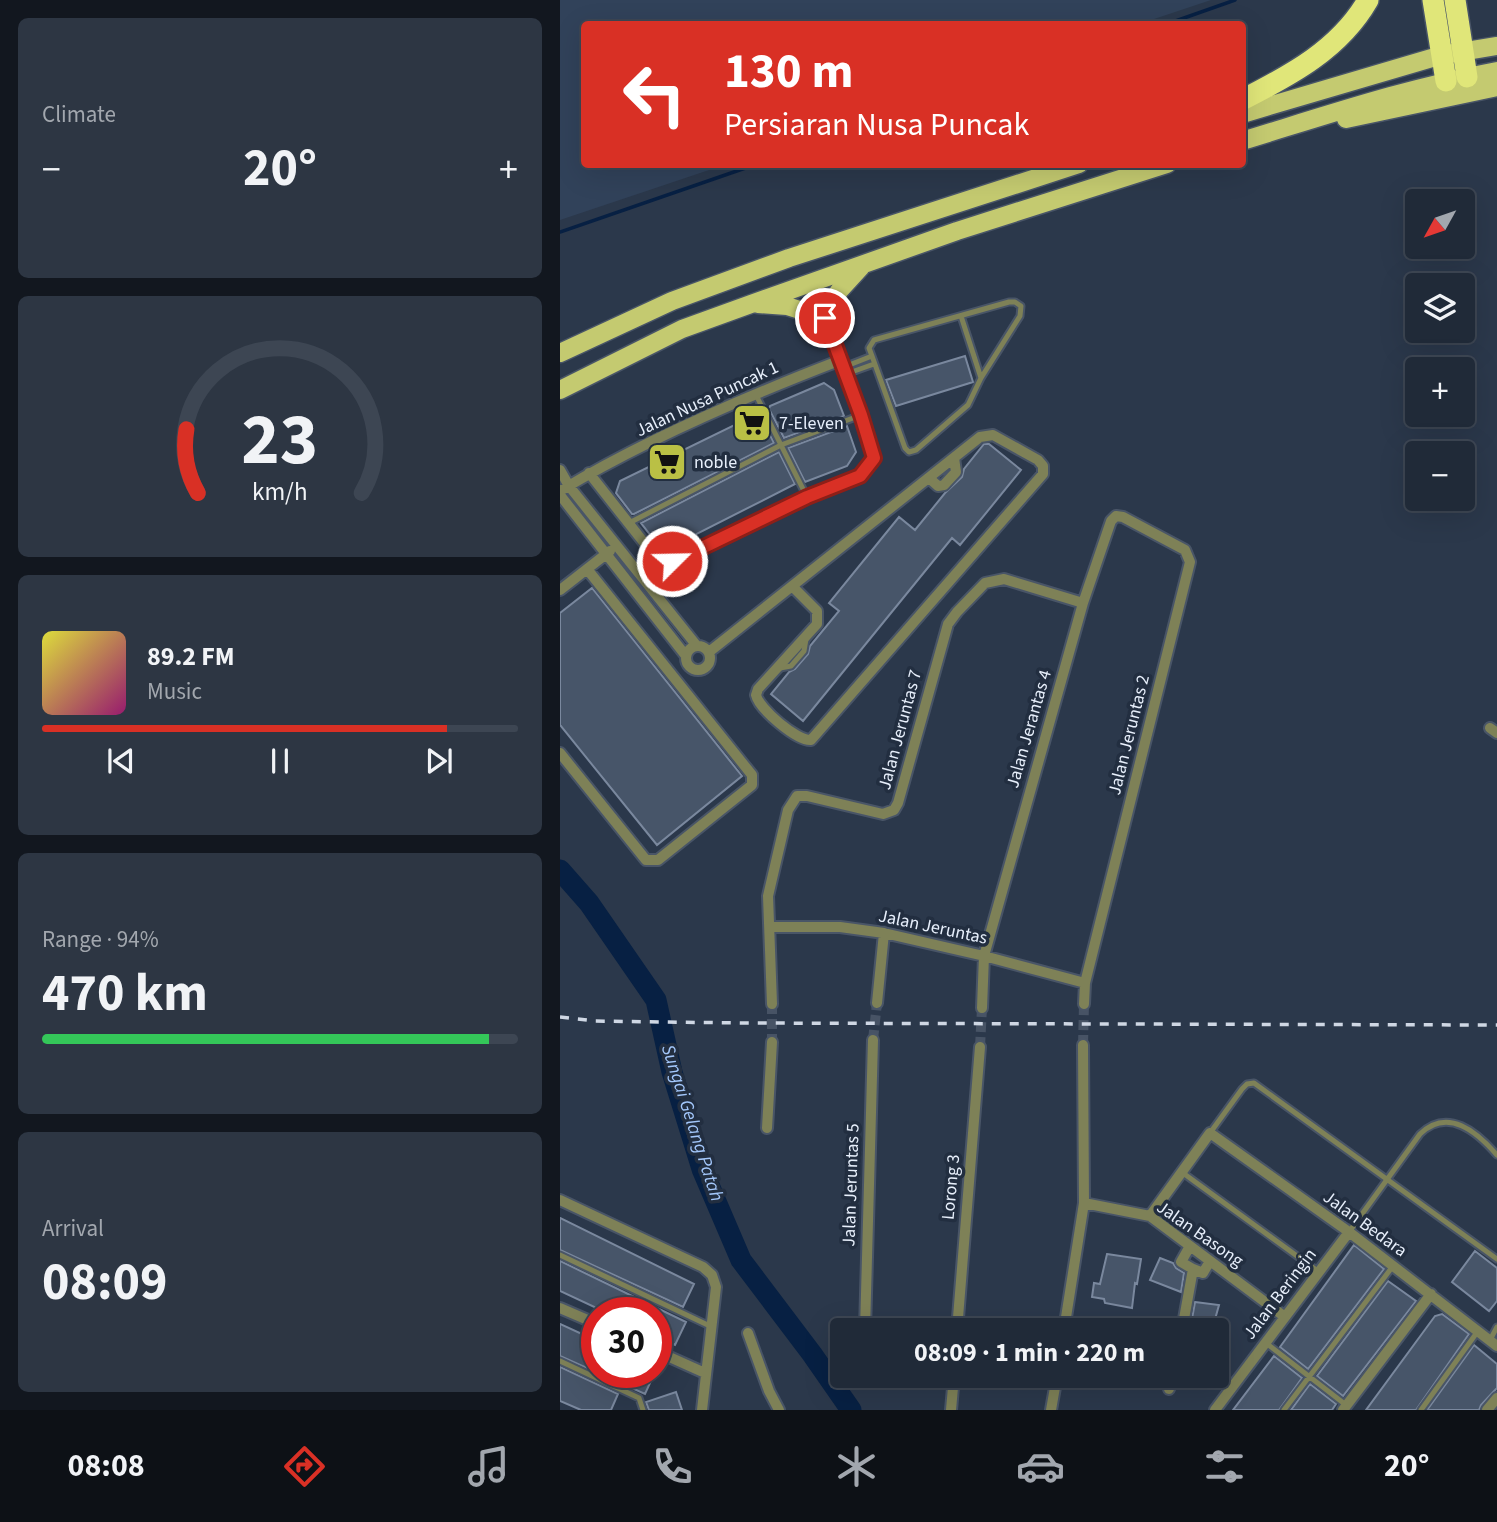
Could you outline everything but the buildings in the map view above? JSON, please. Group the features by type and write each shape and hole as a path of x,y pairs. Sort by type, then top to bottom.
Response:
{"highway":[{"path":"1246,98 1314,59 1345,34 1368,0"},
{"path":"1433,0 1452,53 1456,79"},
{"path":"1452,53 1455,0"}],"main road":[{"path":"1246,113 1452,53 1497,46"},
{"path":"1247,140 1343,109 1497,71"},
{"path":"1247,140 1497,88"},
{"path":"560,353 672,301 789,258 1067,168"},
{"path":"562,390 682,329 751,303 957,230 1154,168"},
{"path":"751,303 787,306 825,318 839,291 865,263"}],"street":[{"path":"589,473 659,558 672,561 807,497 860,476 874,458 825,318"},
{"name":"Jalan Nusa Puncak 1","path":"563,491 589,473 755,393 843,367"},
{"path":"709,652 792,586 929,478 938,486 944,485 956,472 954,458 980,437 993,435 1038,460 1043,466 1043,474 811,740 798,737 757,700 758,689 817,624 817,611 792,586"},
{"path":"560,470 563,491 606,554 686,656 690,667 698,670 709,664 709,652"},
{"path":"563,491 617,546 696,646"},
{"name":"Jalan Jerantas 4","path":"984,956 1083,603 1111,522 1116,516"},
{"name":"Jalan Jeruntas 2","path":"1084,1004 1085,983 1190,562 1185,550 1123,517 1116,516"},
{"path":"560,590 617,546"},
{"path":"560,753 646,860 652,862 669,852 752,785 754,780 586,569"},
{"name":"Jalan Jeruntas 7","path":"771,927 768,896 788,810 797,796 883,814 894,810 947,624 985,583 1004,579 1083,603"},
{"path":"686,656 689,650 696,646 709,652"},
{"path":"771,927 772,1004"},
{"name":"Jalan Jeruntas","path":"771,927 840,927 884,933 1085,983"},
{"path":"877,1003 884,933"},
{"path":"982,1007 984,956"},
{"name":"Jalan Jeruntas 5","path":"865,1318 873,1040"},
{"path":"767,1128 772,1042"},
{"path":"1066,1318 1084,1203 1083,1045"},
{"name":"Lorong 3","path":"958,1318 980,1048"},
{"path":"1150,1216 1210,1133"},
{"name":"Jalan Bedara","path":"1210,1133 1349,1233 1493,1343"},
{"path":"560,1200 703,1267 712,1275 716,1287 702,1410"},
{"name":"Jalan Basong","path":"1084,1203 1150,1216 1285,1317"},
{"name":"Jalan Beringin","path":"1215,1410 1349,1233"},
{"path":"1190,1246 1181,1262 1203,1273 1210,1261"},
{"path":"1184,1318 1193,1269"},
{"path":"1345,1408 1430,1294"},
{"path":"560,1308 581,1317"},
{"path":"748,1333 769,1391 779,1410"},
{"path":"672,1358 705,1373"},
{"path":"951,1410 953,1388"},
{"path":"1051,1410 1055,1388"},
{"path":"1488,1410 1497,1398"}],"lane":[{"path":"1009,302 1021,306 1020,316 981,378 968,405 916,450 909,452 905,448 872,356 869,348 874,340 1009,302"},
{"path":"961,316 981,378"},
{"path":"843,367 872,356"},
{"path":"843,367 874,364"},
{"path":"755,393 807,497"},
{"path":"628,523 781,445 861,415"},
{"path":"1210,1133 1242,1089 1247,1084 1254,1083 1497,1259"},
{"path":"1349,1233 1420,1134 1429,1126 1443,1121 1459,1124 1479,1136 1497,1155"},
{"path":"1181,1172 1319,1272"},
{"path":"560,1255 712,1327"},
{"path":"1284,1410 1393,1266"},
{"path":"1493,1343 1497,1327"},
{"path":"1420,1410 1478,1331"},
{"path":"1265,1343 1345,1408"},
{"path":"560,1361 639,1398 643,1410"}],"shaded area":[{"path":"560,0 1211,0 1148,21 581,21 581,168 715,168 560,220"}],"waterway":[{"path":"1176,21 1235,0"},
{"path":"560,232 745,168"},
{"name":"Sungai Gelang Patah","path":"560,870 589,903 656,1000 672,1072 702,1169 741,1260 851,1410"}],"tunnel":[{"path":"873,1040 877,1003"},
{"path":"772,1004 772,1042"},
{"path":"1083,1045 1084,1004"},
{"path":"980,1047 982,1008"}],"railway":[{"path":"560,1017 595,1021 740,1023 1497,1025"}],"place":[{"name":"7-Eleven","path":"752,423"},
{"name":"noble","path":"667,462"}],"route":[{"path":"672,561 807,497 860,476 868,468 874,458 825,318"}]}
